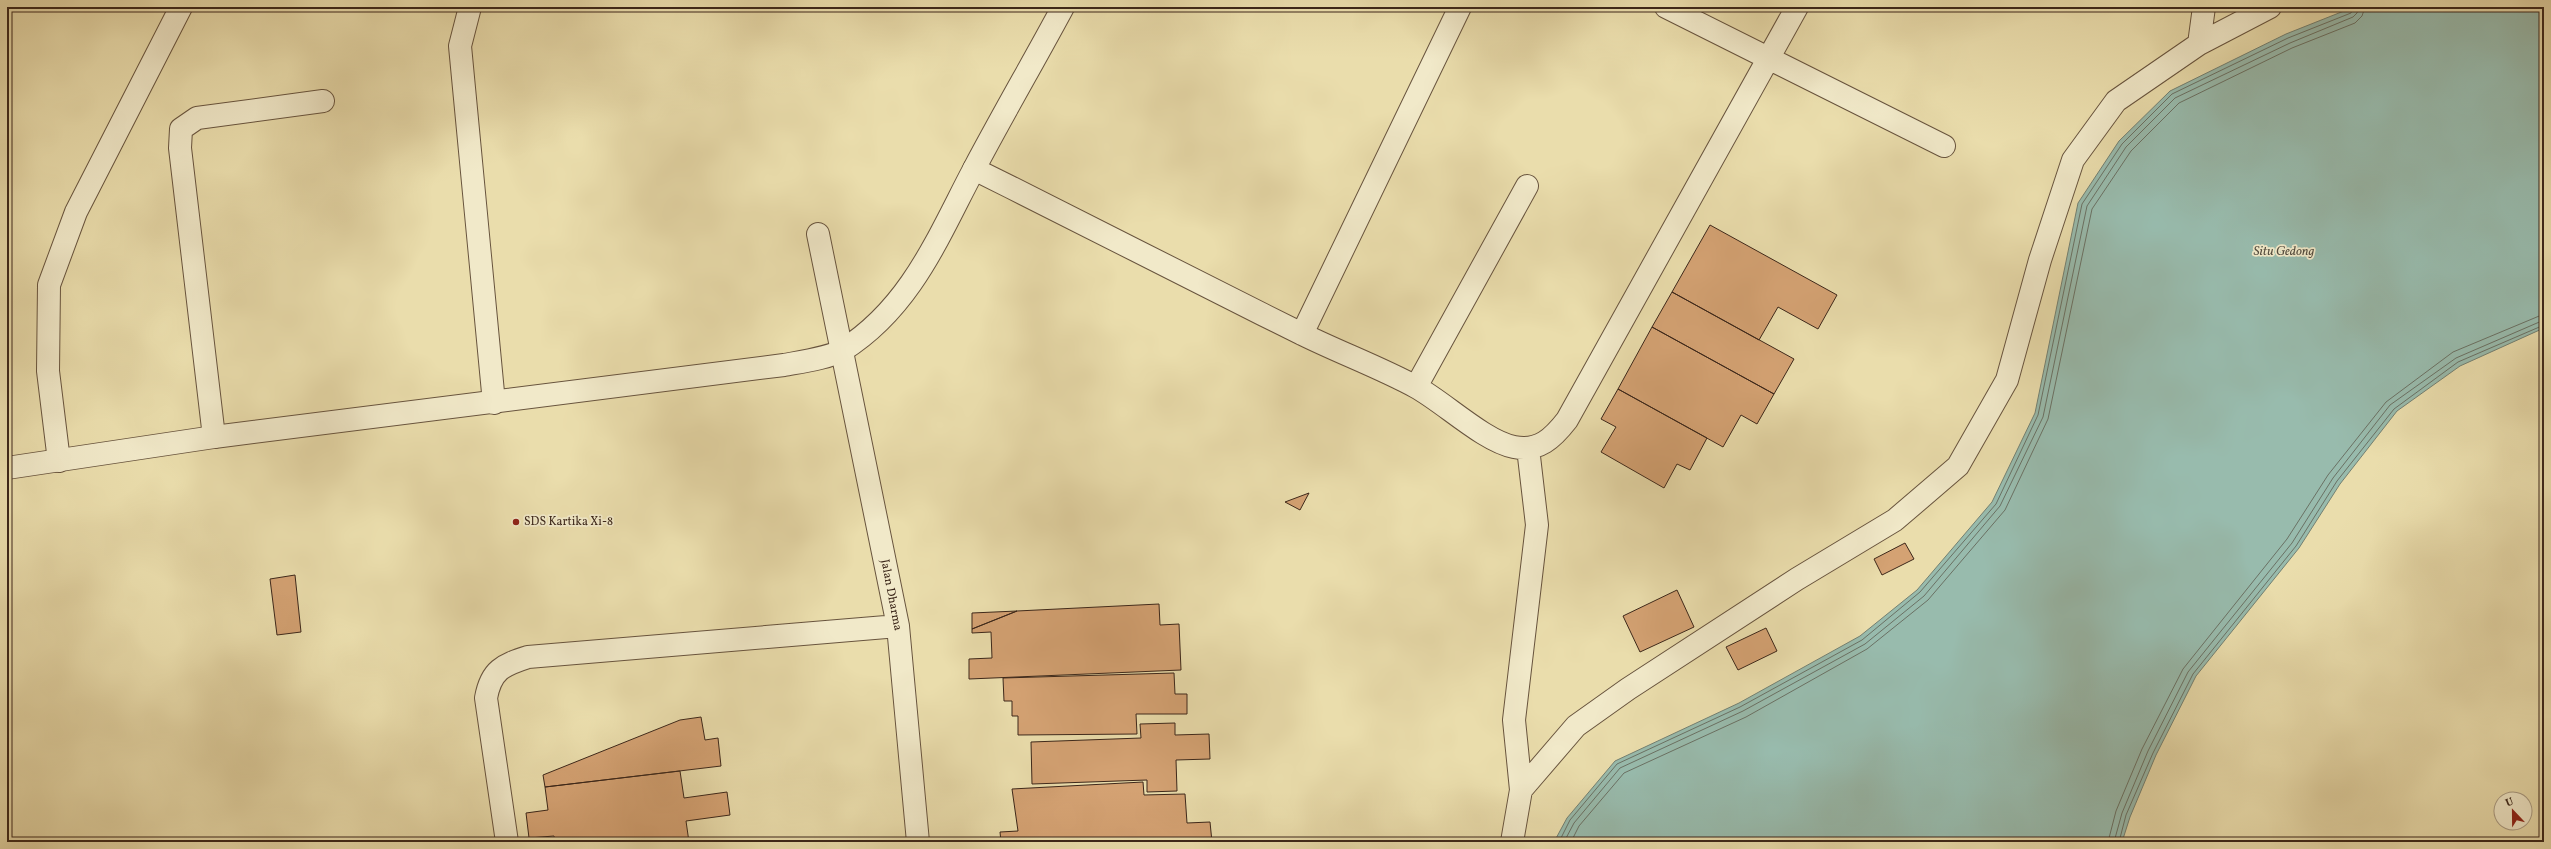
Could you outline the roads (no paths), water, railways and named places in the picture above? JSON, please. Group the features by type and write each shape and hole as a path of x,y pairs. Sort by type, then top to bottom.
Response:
{"street":[{"path":"59,461 48,371 49,285 76,212 181,7"},
{"path":"470,7 460,46 494,403"},
{"path":"7,468 214,437 494,403 784,365 841,351 883,319 905,294 934,249 974,168 1063,7"},
{"path":"1302,334 1460,7"},
{"path":"1666,7 1768,60 1944,146"},
{"path":"974,168 1302,334 1416,387 1495,439 1513,447 1528,448 1541,445 1553,437 1567,420 1797,7"},
{"path":"2199,44 2204,7"},
{"path":"1520,790 1576,726 1628,689 1758,604 1895,520 1958,466 2007,380 2040,260 2073,160 2116,101 2199,44 2270,7"},
{"path":"214,437 180,148 181,129 197,118 323,101"},
{"path":"1416,387 1527,186"},
{"name":"Jalan Dharma","path":"818,234 898,626 918,842"},
{"path":"1512,842 1520,790 1514,720 1537,525 1528,448"},
{"path":"507,842 486,698 488,684 496,672 508,663 528,657 898,626"}],"water":[{"name":"Situ Gedong","path":"2354,7 2544,7 2544,328 2460,366 2397,411 2340,484 2299,548 2196,676 2156,755 2130,817 2122,842 1554,842 1567,818 1615,761 1739,703 1860,636 1917,590 1992,502 2035,413 2078,203 2119,141 2170,91 2286,34"}],"place":[{"name":"SDS Kartika Xi-8","path":"516,522"}]}
